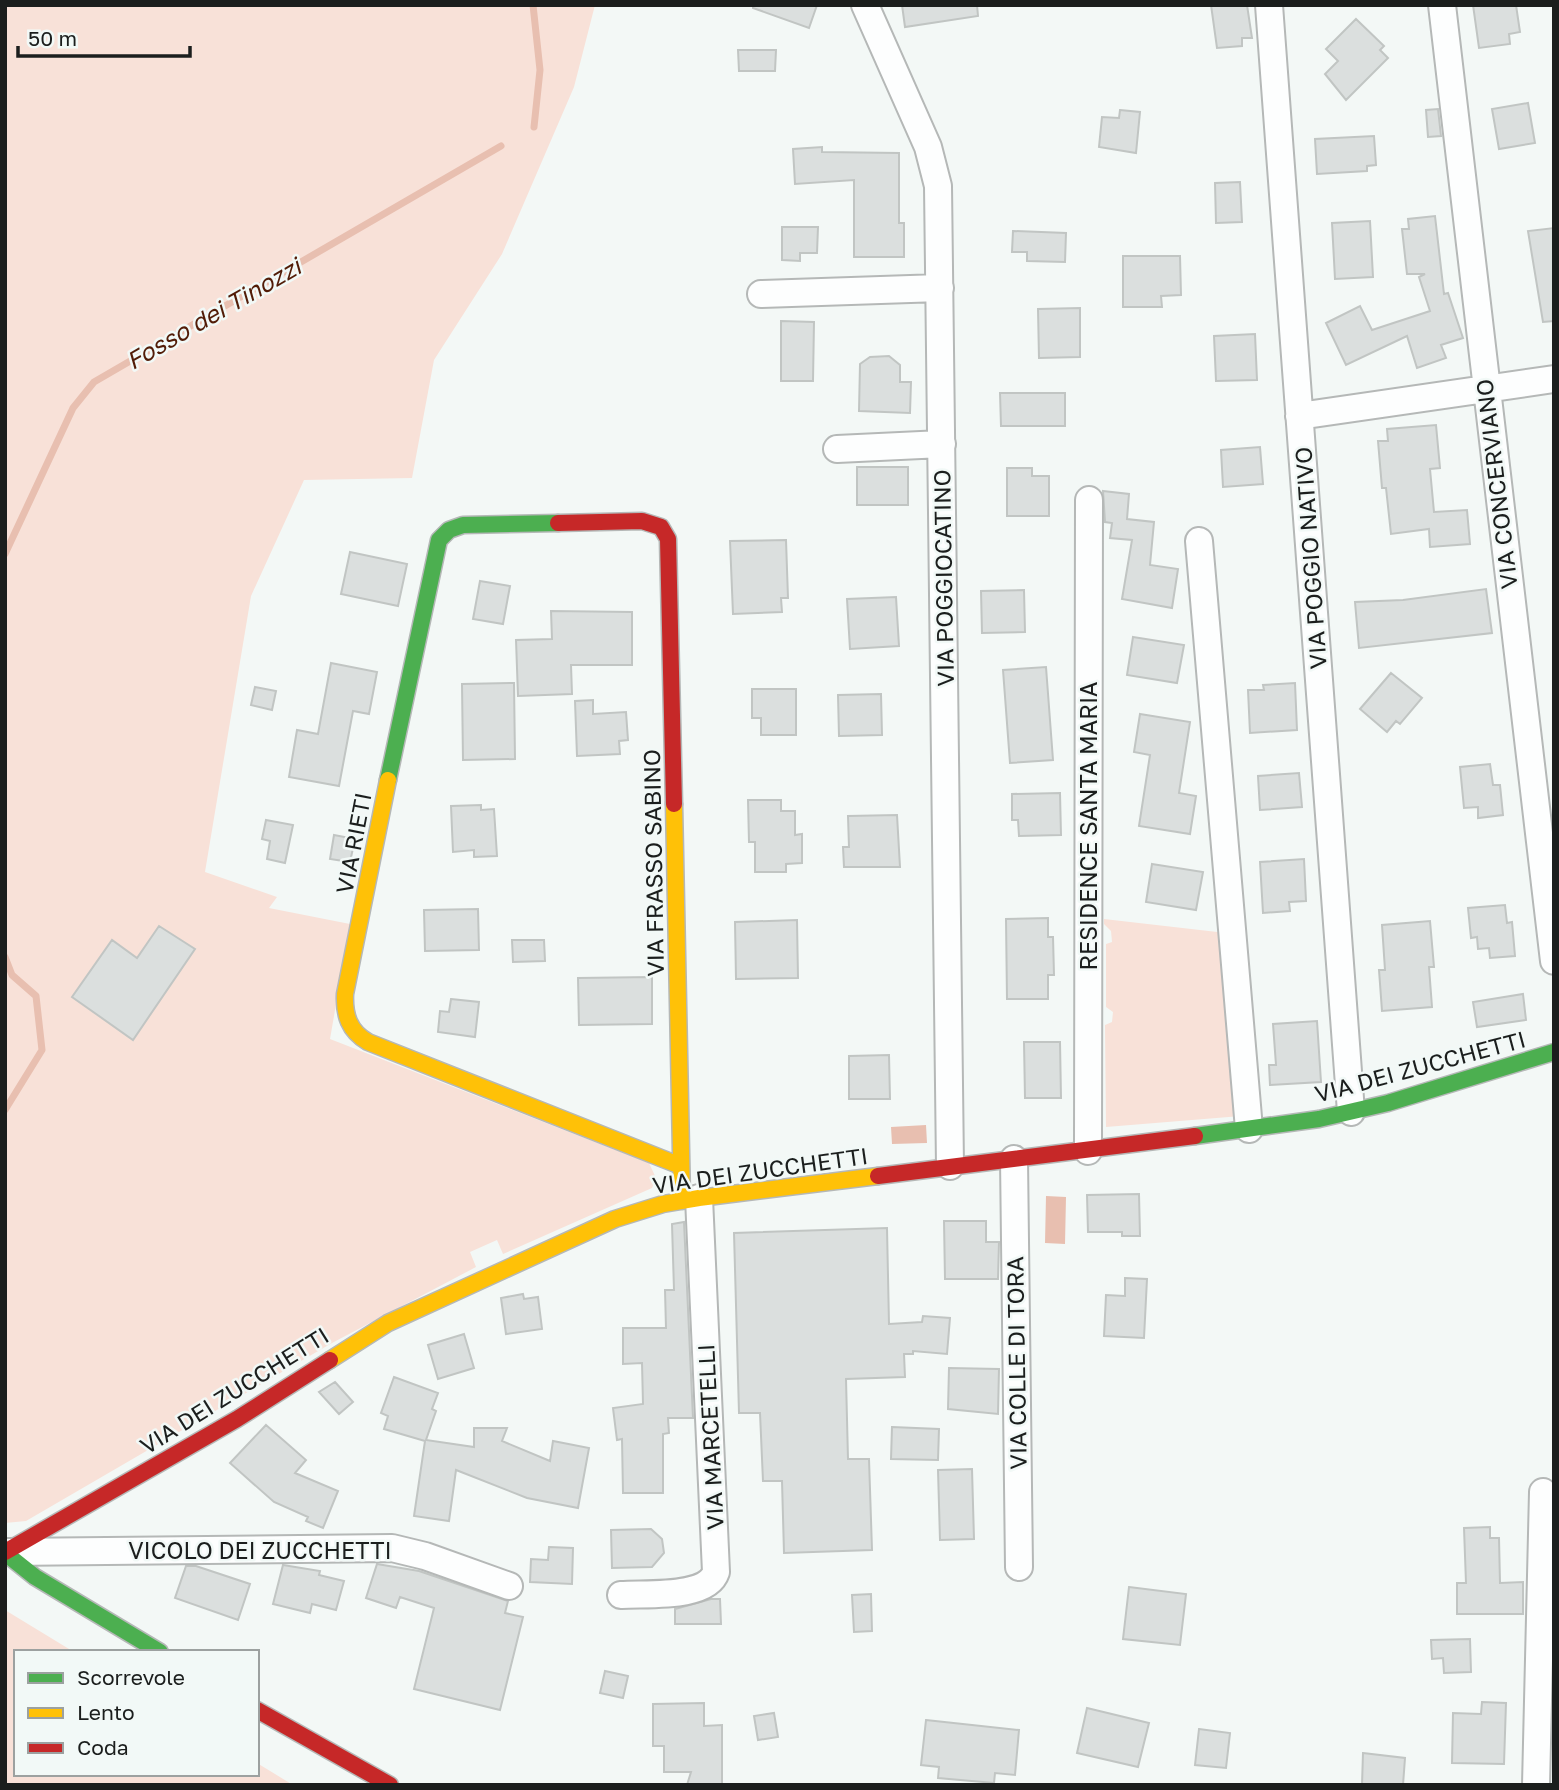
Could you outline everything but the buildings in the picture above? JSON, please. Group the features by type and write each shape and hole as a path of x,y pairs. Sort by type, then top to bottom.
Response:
{"street":[{"name":"VIA POGGIOCATINO","path":"865,5 925,139 937,174 950,1167"},
{"name":"VIA POGGIO NATIVO","path":"1269,5 1351,1112"},
{"name":"VIA CONCERVIANO","path":"1442,5 1484,389 1554,961"},
{"path":"761,294 940,288"},
{"path":"1299,416 1554,379"},
{"path":"837,449 942,444"},
{"name":"RESIDENCE SANTA MARIA","path":"1088,1152 1089,500"},
{"name":"VIA RIETI","path":"662,527 642,521 463,525 450,528 440,538 429,576 344,1002 348,1023 362,1039 681,1166"},
{"name":"VIA FRASSO SABINO","path":"662,527 670,553 681,1166 690,1200"},
{"path":"1199,541 1249,1129"},
{"name":"VIA DEI ZUCCHETTI","path":"5,1552 237,1419 388,1323 615,1219 690,1200 1088,1152 1351,1112 1554,1052"},
{"name":"VIA COLLE DI TORA","path":"1014,1159 1019,1567"},
{"name":"VIA MARCETELLI","path":"621,1595 699,1590 710,1583 716,1572 690,1200"},
{"path":"1536,1785 1543,1492"},
{"name":"VICOLO DEI ZUCCHETTI","path":"5,1552 392,1548 425,1556 509,1586"},
{"path":"5,1552 35,1577 157,1650"},
{"path":"259,1711 390,1785"}],"shaded area":[{"path":"5,5 595,5 574,87 502,254 434,360 412,478 304,480 251,596 205,872 277,897 269,908 350,924 330,1039 649,1163 656,1178 652,1188 503,1254 497,1240 470,1252 476,1267 332,1343 26,1521 5,1523"},
{"path":"1104,919 1226,933 1241,1116 1106,1127 1105,1025 1112,1022 1113,1012 1106,1007 1106,944 1112,942 1111,931 1104,924"},
{"path":"926,1125 927,1143 892,1144 891,1127"},
{"path":"1046,1196 1066,1197 1065,1244 1045,1243"},
{"path":"5,1610 71,1650 14,1650 14,1776 259,1776 259,1764 293,1785 5,1785"}],"waterway":[{"name":"Fosso dei Tinozzi","path":"533,5 540,70 534,127"},
{"name":"Fosso dei Tinozzi","path":"5,554 73,408 94,382 501,146"},
{"name":"Fosso dei Tinozzi","path":"5,957 12,975 36,996 42,1050 5,1110"}],"traffic: fast":[{"path":"388,780 439,540 449,530 463,525 558,523"},
{"path":"1195,1136 1319,1119 1388,1103 1554,1052"},
{"path":"5,1553 35,1577 157,1650"}],"traffic: slow":[{"path":"388,780 345,994 347,1016 352,1028 368,1042 681,1166"},
{"path":"674,804 682,1201"},
{"path":"330,1360 388,1323 615,1219 663,1204 699,1198 878,1176"}],"traffic: jam":[{"path":"558,523 642,521 661,527 668,539 674,804"},
{"path":"878,1176 1195,1136"},
{"path":"5,1552 237,1419 330,1360"},
{"path":"259,1711 390,1785"}]}
